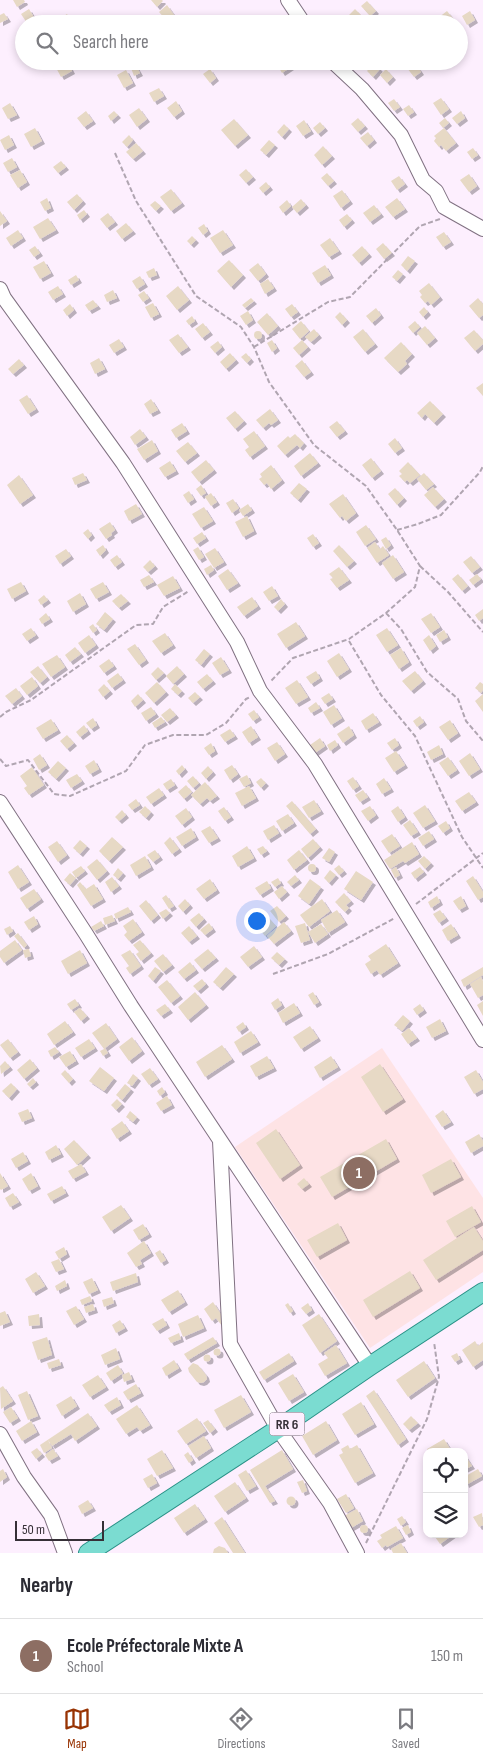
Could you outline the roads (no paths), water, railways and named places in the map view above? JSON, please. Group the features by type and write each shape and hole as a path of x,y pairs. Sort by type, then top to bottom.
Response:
{"main road":[{"name":"RR 6","path":"88,1553 483,1292"}],"street":[{"path":"288,0 298,15"},
{"path":"342,70 362,89 401,135 423,180 436,191 444,207 483,229"},
{"path":"0,289 4,298 123,464 238,642 260,691 315,764 483,1040"},
{"path":"0,802 86,934 130,1006 370,1366"},
{"path":"220,1140 230,1344 278,1429 330,1503 360,1550"},
{"path":"0,1434 24,1477 51,1515 65,1553"}],"place":[{"name":"Ecole Préfectorale Mixte A","path":"359,1173"}]}
